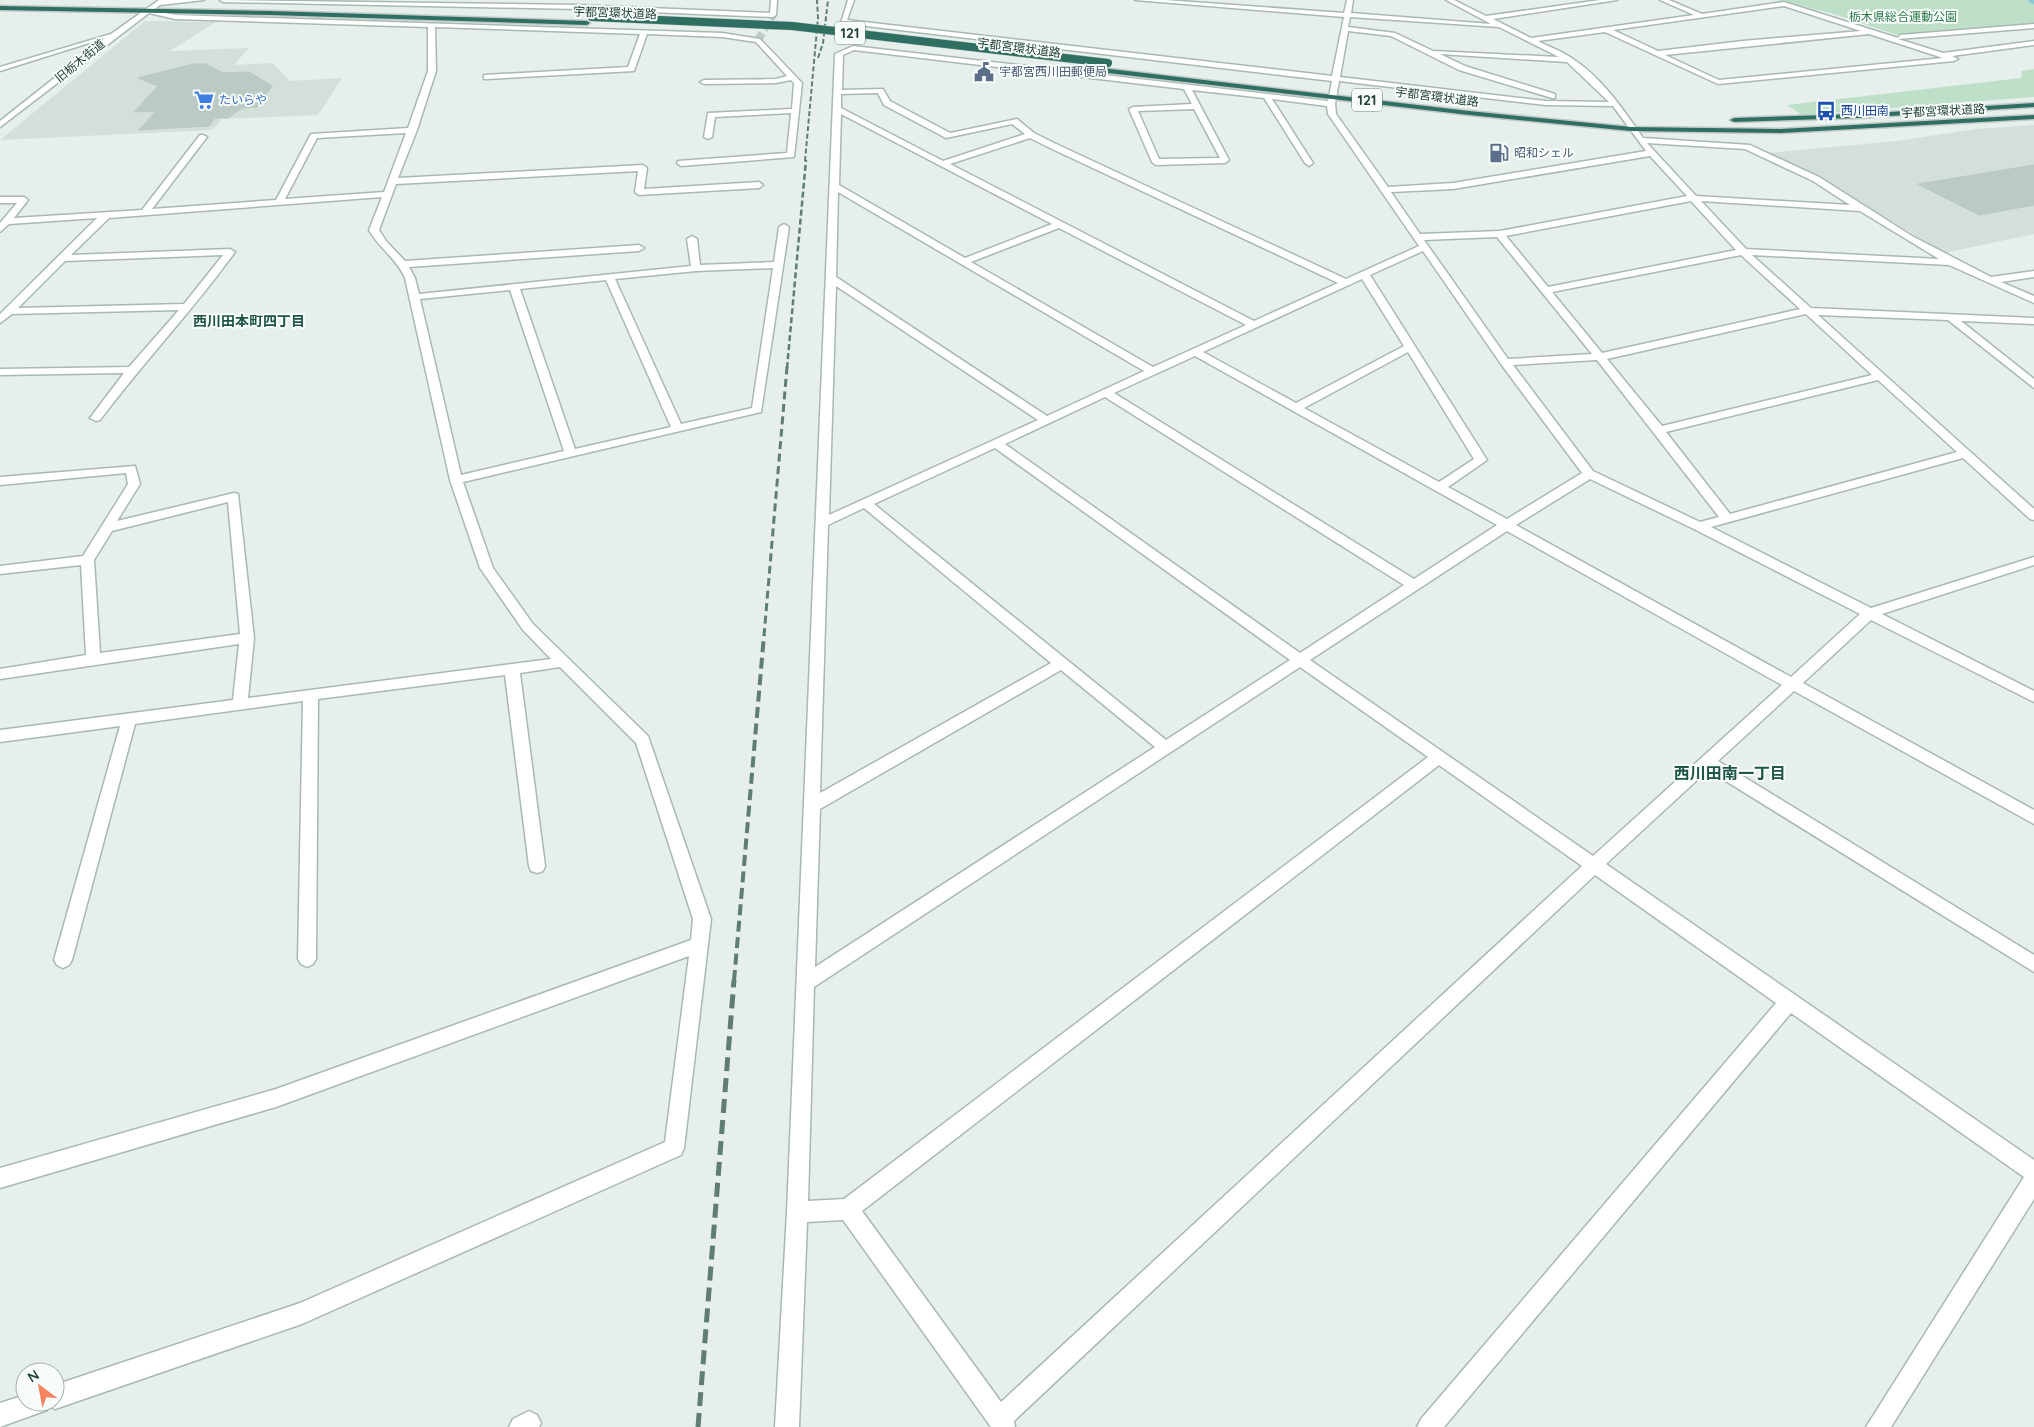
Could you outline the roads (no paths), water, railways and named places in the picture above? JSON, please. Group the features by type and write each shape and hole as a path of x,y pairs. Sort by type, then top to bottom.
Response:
{"highway":[{"name":"宇都宮環状道路","path":"103,2 161,2 589,20 750,29 1105,66 1469,113 1631,129 1781,131 2034,117"},
{"name":"宇都宮環状道路","path":"0,8 589,20"},
{"name":"宇都宮環状道路","path":"1333,96 1598,117"},
{"name":"宇都宮環状道路","path":"1727,120 1830,118 2034,105"}],"street":[{"path":"161,2 201,0"},
{"path":"223,0 427,2 773,15 774,0"},
{"path":"851,0 843,22 1546,102 1615,104"},
{"path":"1138,0 1504,27"},
{"path":"1350,0 1333,96 1332,114 1505,362 1589,474 1699,526 2034,697"},
{"path":"1449,0 1570,60 1615,104 1631,129 1651,153 1743,252 2034,516"},
{"path":"1484,18 1614,0"},
{"path":"1663,0 1702,16"},
{"name":"旧栃木街道","path":"0,125 117,32 161,2"},
{"path":"1532,40 1784,4 1823,14 1870,32 1954,59 1718,82 1660,53 1607,30"},
{"path":"148,11 175,17 722,35 758,40 798,83 791,155 681,163"},
{"path":"65,1394 302,1313 674,1148 702,920 643,740 528,627 487,568 456,480 405,264 379,240 374,230 413,130 432,71 431,24"},
{"path":"1893,38 2034,26"},
{"path":"1346,29 1393,34 1462,68 1571,103"},
{"path":"0,69 117,32"},
{"path":"487,77 631,69 644,32"},
{"path":"1660,53 1743,43 1870,32"},
{"path":"1944,55 2034,44"},
{"path":"787,1427 797,1212 838,54 853,48 1267,97 1333,96"},
{"path":"1429,51 1570,60"},
{"path":"704,82 776,81 792,77"},
{"path":"1187,88 1198,106 1225,160 1156,162 1133,108 1198,106"},
{"path":"837,92 880,91 888,103 949,136 1014,121 1031,135 1346,283"},
{"path":"1267,97 1309,163"},
{"path":"837,109 945,163 1254,325"},
{"path":"708,137 711,115 794,111"},
{"path":"280,202 314,136 413,130"},
{"path":"945,163 1031,135"},
{"path":"145,212 203,137"},
{"path":"1640,140 1747,147 1816,179 1952,262 2034,300"},
{"path":"1386,190 1453,186 1651,153"},
{"path":"394,181 643,168 639,192 759,185"},
{"path":"833,185 1153,372"},
{"path":"8,221 389,194"},
{"path":"822,523 1346,283 1421,242 1500,234 1692,198 1862,208"},
{"path":"0,200 24,200 0,229"},
{"path":"0,320 106,215"},
{"path":"964,261 1061,224"},
{"path":"456,480 677,427 757,410 784,227"},
{"path":"1500,234 1659,430 1728,519"},
{"path":"692,239 696,268"},
{"path":"405,264 639,248"},
{"path":"62,258 230,252 187,307 132,370 96,418"},
{"path":"1546,290 1743,252 1952,262"},
{"path":"414,297 696,268 778,265"},
{"path":"1364,274 1482,460 1438,488"},
{"path":"1991,280 2034,274"},
{"path":"609,277 677,427"},
{"path":"830,278 1046,420"},
{"path":"514,287 571,453"},
{"path":"10,311 187,307"},
{"path":"1505,362 1600,357 1807,311 2034,321"},
{"path":"1950,317 2034,385"},
{"path":"1296,408 1410,347"},
{"path":"1195,352 1505,526 2034,818"},
{"path":"0,372 132,370"},
{"path":"1659,430 1880,376"},
{"path":"1106,393 1415,586"},
{"path":"996,443 1300,660 2034,1172"},
{"path":"1699,526 1965,454"},
{"path":"0,481 131,469 134,484 87,560 92,659"},
{"path":"804,984 1167,749 1505,526 1589,474"},
{"path":"106,528 234,497 247,638 240,705"},
{"path":"865,503 1167,749"},
{"path":"0,570 87,560"},
{"path":"848,1209 1002,1423 1594,865 1708,763 1870,613 2034,561"},
{"path":"0,674 92,659 247,638"},
{"path":"0,736 563,662"},
{"path":"811,806 1062,663"},
{"path":"512,668 537,866"},
{"path":"307,959 311,695"},
{"path":"63,960 129,719"},
{"path":"797,1212 848,1209 1439,757"},
{"path":"1708,763 2034,964"},
{"path":"0,1178 276,1098 698,945"},
{"path":"1429,1427 1789,1001"},
{"path":"1878,1427 2034,1180"},
{"path":"0,1415 15,1410"}],"tunnel":[{"path":"758,40 773,15"},
{"path":"859,24 863,49"}],"railway":[{"path":"805,161 818,18 817,0"},
{"path":"818,58 823,43 828,0"},
{"path":"787,368 806,160"},
{"path":"764,636 787,367"},
{"path":"734,981 764,635"},
{"path":"698,1427 734,980"}],"place":[{"name":"宇都宮西川田郵便局","path":"984,72"},
{"name":"たいらや","path":"204,100"},
{"name":"西川田南","path":"1826,111"},
{"name":"昭和シェル","path":"1499,153"}],"district":[{"name":"西川田本町四丁目","path":"249,321"},
{"name":"西川田南一丁目","path":"1730,773"}],"park label":[{"name":"栃木県総合運動公園","path":"1903,17"}]}
